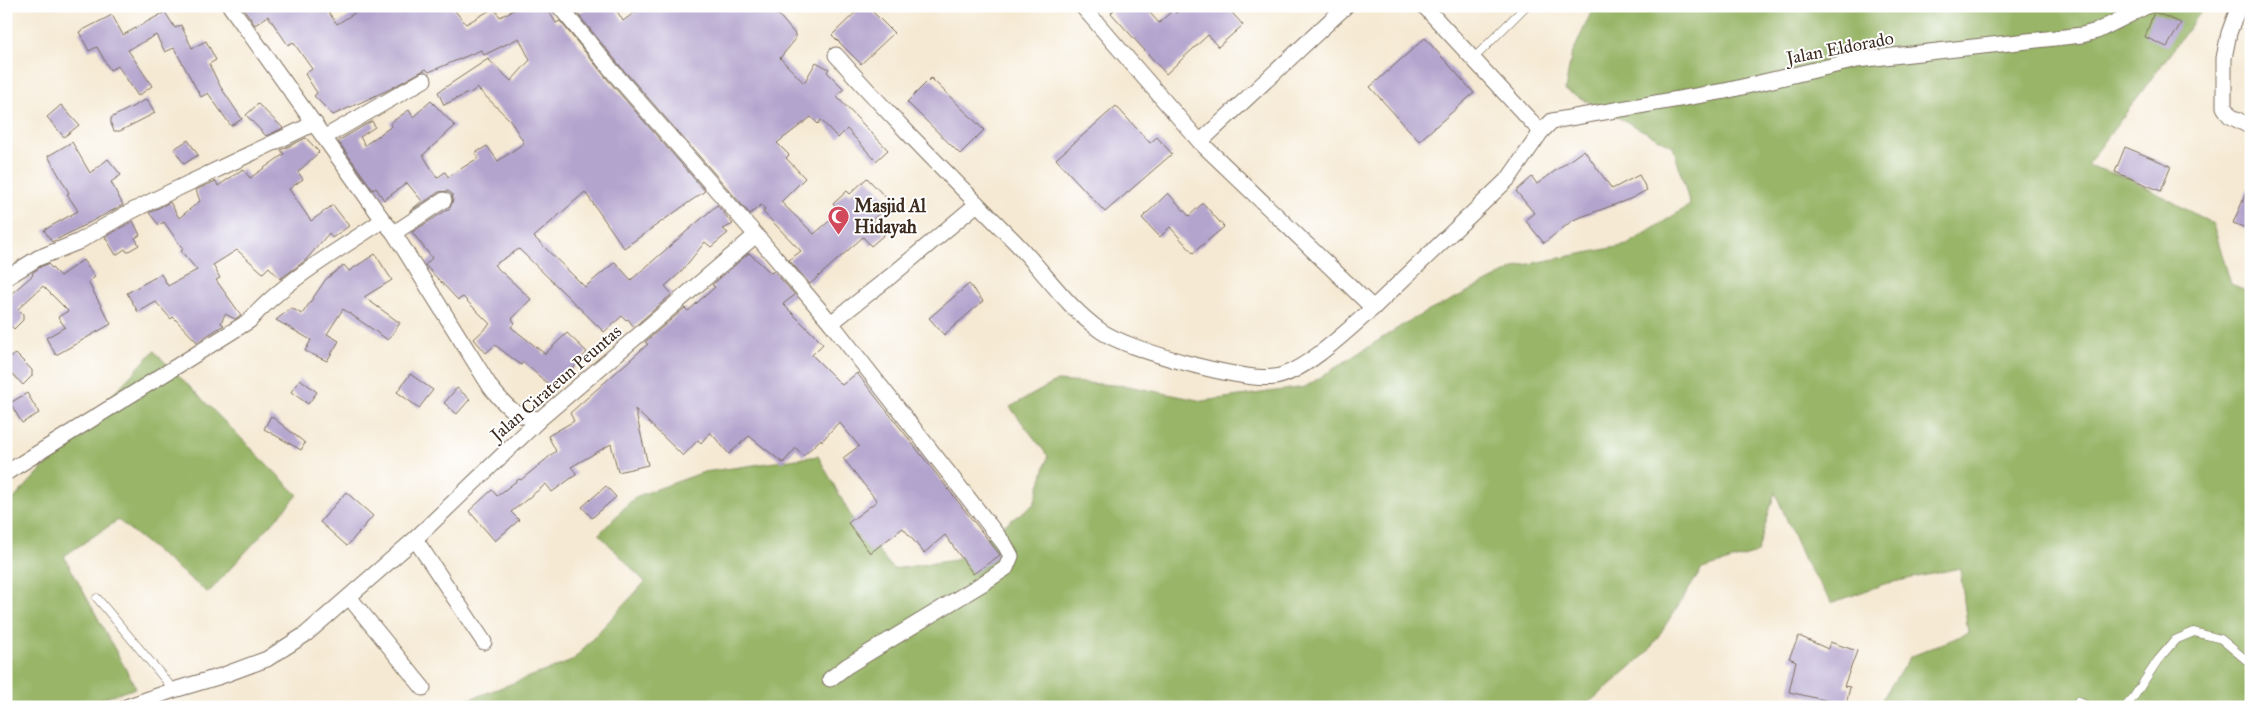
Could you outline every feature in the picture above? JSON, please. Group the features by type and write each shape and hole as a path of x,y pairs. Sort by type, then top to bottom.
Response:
{"street":[{"path":"230,6 394,233 491,388 509,409 525,418 540,419"},
{"path":"559,6 614,73 831,323 1005,544 1010,556 1006,568 855,661 830,679"},
{"path":"1082,6 1200,142 1373,308"},
{"path":"1200,142 1346,6"},
{"path":"836,56 886,112 1019,246 1070,305 1102,332 1125,344 1170,358 1233,374 1259,378 1276,377 1307,361 1342,336 1373,308 1509,178 1541,132 1424,6"},
{"name":"Jalan Eldorado","path":"1541,132 1552,121 1725,92 1857,60 2082,35 2097,31 2147,6"},
{"path":"2239,6 2229,33 2224,58 2224,107 2230,116 2251,127"},
{"path":"325,137 424,80"},
{"path":"6,278 38,258 78,242 124,215 315,123"},
{"path":"394,233 444,200"},
{"path":"831,323 977,204"},
{"path":"6,473 249,321 266,302 321,260 383,220"},
{"name":"Jalan Cirateun Peuntas","path":"126,707 267,659 306,634 415,539 540,419 756,235"},
{"path":"415,539 484,642"},
{"path":"349,597 423,688"}],"lane":[{"path":"1473,59 1526,6"},
{"path":"97,598 174,690"},
{"path":"2125,707 2158,660 2175,640 2194,632 2221,639 2251,664"},
{"path":"2078,702 2089,707"}],"green space":[{"path":"1594,6 2197,6 2201,12 2087,165 2131,179 2213,224 2231,284 2251,292 2251,707 1877,707 1910,657 1968,633 1960,568 1884,584 1832,603 1804,560 1775,492 1757,553 1702,569 1648,652 1584,707 425,707 465,701 572,661 645,582 599,534 635,497 704,472 818,456 852,518 893,569 955,560 1034,504 1048,456 1010,407 1057,381 1128,386 1203,401 1305,387 1409,321 1519,266 1627,245 1690,205 1673,146 1565,90 1571,57"},
{"path":"154,351 298,495 208,593 118,520 64,556 136,688 75,707 6,707 6,507"}],"building":[{"path":"242,6 324,6 337,24 366,6 451,6 466,24 494,8 500,17 521,6 546,6 556,23 560,21 607,79 705,191 624,248 585,192 534,237 585,287 615,262 631,280 717,205 733,224 723,229 728,233 711,247 705,242 680,273 665,286 672,294 634,327 628,319 626,320 622,316 604,332 519,249 494,265 531,299 512,319 515,323 511,327 545,354 567,333 587,352 555,390 523,362 521,365 495,345 486,353 474,339 490,324 463,297 458,300 425,265 432,258 412,232 450,208 453,200 452,194 448,191 439,192 409,212 422,201 407,183 384,200 376,188 373,190 338,141 372,121 375,127 360,137 365,145 392,126 390,123 409,110 413,117 431,101 455,126 423,155 437,178 445,172 448,177 478,158 475,153 487,146 498,161 524,143 510,120 477,88 469,94 444,105 438,92 488,59 511,81 530,60 519,38 484,55 481,50 429,72 426,69 388,90 333,115 314,96 317,93 305,74 312,69 293,42 288,45 268,16 255,25"},
{"path":"593,6 614,6 623,21 643,6 771,6 795,34 795,40 780,58 804,83 816,62 829,69 827,72 844,89 836,96 888,150 876,161 847,129 838,138 821,120 818,124 811,117 777,143 789,155 786,158 805,178 781,202 814,234 840,212 833,204 847,191 850,194 867,178 891,203 872,220 885,234 871,246 863,237 810,284 789,260 801,251 763,212 765,209 761,205 750,214 621,67 577,13"},
{"path":"862,6 867,6 894,33 861,64 832,35"},
{"path":"1118,6 1144,6 1159,23 1173,10 1176,13 1184,6 1226,6 1243,25 1218,47 1208,35 1166,74 1111,13"},
{"path":"165,12 175,28 181,25 192,48 206,41 216,60 209,64 220,86 242,119 231,126 208,93 201,97 174,48 165,52 156,35 128,50 152,86 138,96 118,66 110,70 97,47 89,51 79,32 112,15 123,35"},
{"path":"2154,12 2181,23 2167,47 2145,37"},
{"path":"1425,38 1474,93 1419,141 1370,87"},
{"path":"931,78 984,130 960,154 907,102"},
{"path":"147,99 155,113 120,131 114,131 111,118"},
{"path":"258,104 283,128 266,136 246,115"},
{"path":"61,105 79,125 64,137 47,117"},
{"path":"1116,106 1150,143 1157,137 1172,154 1105,212 1056,159"},
{"path":"306,138 319,152 298,172 303,179 289,189 311,221 333,205 349,226 332,238 329,233 306,260 280,279 269,267 263,273 237,250 213,265 220,278 216,280 241,315 235,319 225,314 221,323 224,325 197,342 173,317 171,319 156,302 138,312 127,293 161,274 168,286 197,270 181,251 183,249 164,222 159,225 149,213 170,202 179,218 200,201 196,190 216,181 218,186 243,169 250,178 284,154 281,150"},
{"path":"188,140 198,155 184,164 174,149"},
{"path":"72,142 90,173 108,159 121,175 111,182 123,205 52,242 44,230 78,211 67,194 69,193 48,156"},
{"path":"2125,147 2171,166 2161,191 2115,172"},
{"path":"1584,150 1612,189 1639,175 1647,190 1630,199 1573,220 1544,243 1525,220 1534,213 1516,191 1532,177 1537,184"},
{"path":"2251,182 2251,230 2233,223"},
{"path":"1168,193 1189,216 1203,203 1224,227 1193,253 1170,227 1160,237 1142,218"},
{"path":"133,221 140,235 135,238 139,245 127,252 125,249 116,255 105,237"},
{"path":"749,253 771,273 774,271 795,295 783,304 823,344 812,355 842,385 857,373 1000,555 973,574 945,535 924,553 903,528 870,553 848,523 877,501 843,458 859,446 839,422 822,441 821,439 803,456 796,448 783,463 749,436 729,454 710,432 701,443 698,440 683,456 635,409 648,465 618,472 611,444 571,467 577,474 552,492 546,484 511,512 519,520 495,541 469,511 492,490 497,496 519,479 521,480 556,451 548,436 574,421 570,413 648,344 645,342 685,308 688,311 715,287 712,285"},
{"path":"375,254 392,280 364,297 400,323 388,340 343,309 327,334 339,341 327,361 305,351 311,340 276,320 291,308 302,314 326,279 344,265 349,271"},
{"path":"83,260 95,277 88,282 111,324 56,355 46,338 65,327 58,317 68,311 43,286 18,309 23,314 23,320 14,329 6,321 6,298 42,266 48,264 60,276"},
{"path":"969,284 983,301 944,335 929,318"},
{"path":"16,354 32,370 32,376 23,385 6,367 6,360"},
{"path":"410,374 433,390 419,408 397,392"},
{"path":"300,379 317,392 308,404 291,392"},
{"path":"457,388 470,399 457,414 444,403"},
{"path":"27,393 39,413 22,423 10,403"},
{"path":"271,416 305,443 301,450 264,429"},
{"path":"606,486 616,497 592,518 582,507"},
{"path":"346,492 373,516 347,546 320,522"},
{"path":"1799,636 1828,649 1830,642 1857,651 1844,686 1850,687 1846,705 1789,692 1796,661 1789,658"}],"place":[{"name":"Masjid Al Hidayah","path":"838,235"}]}
